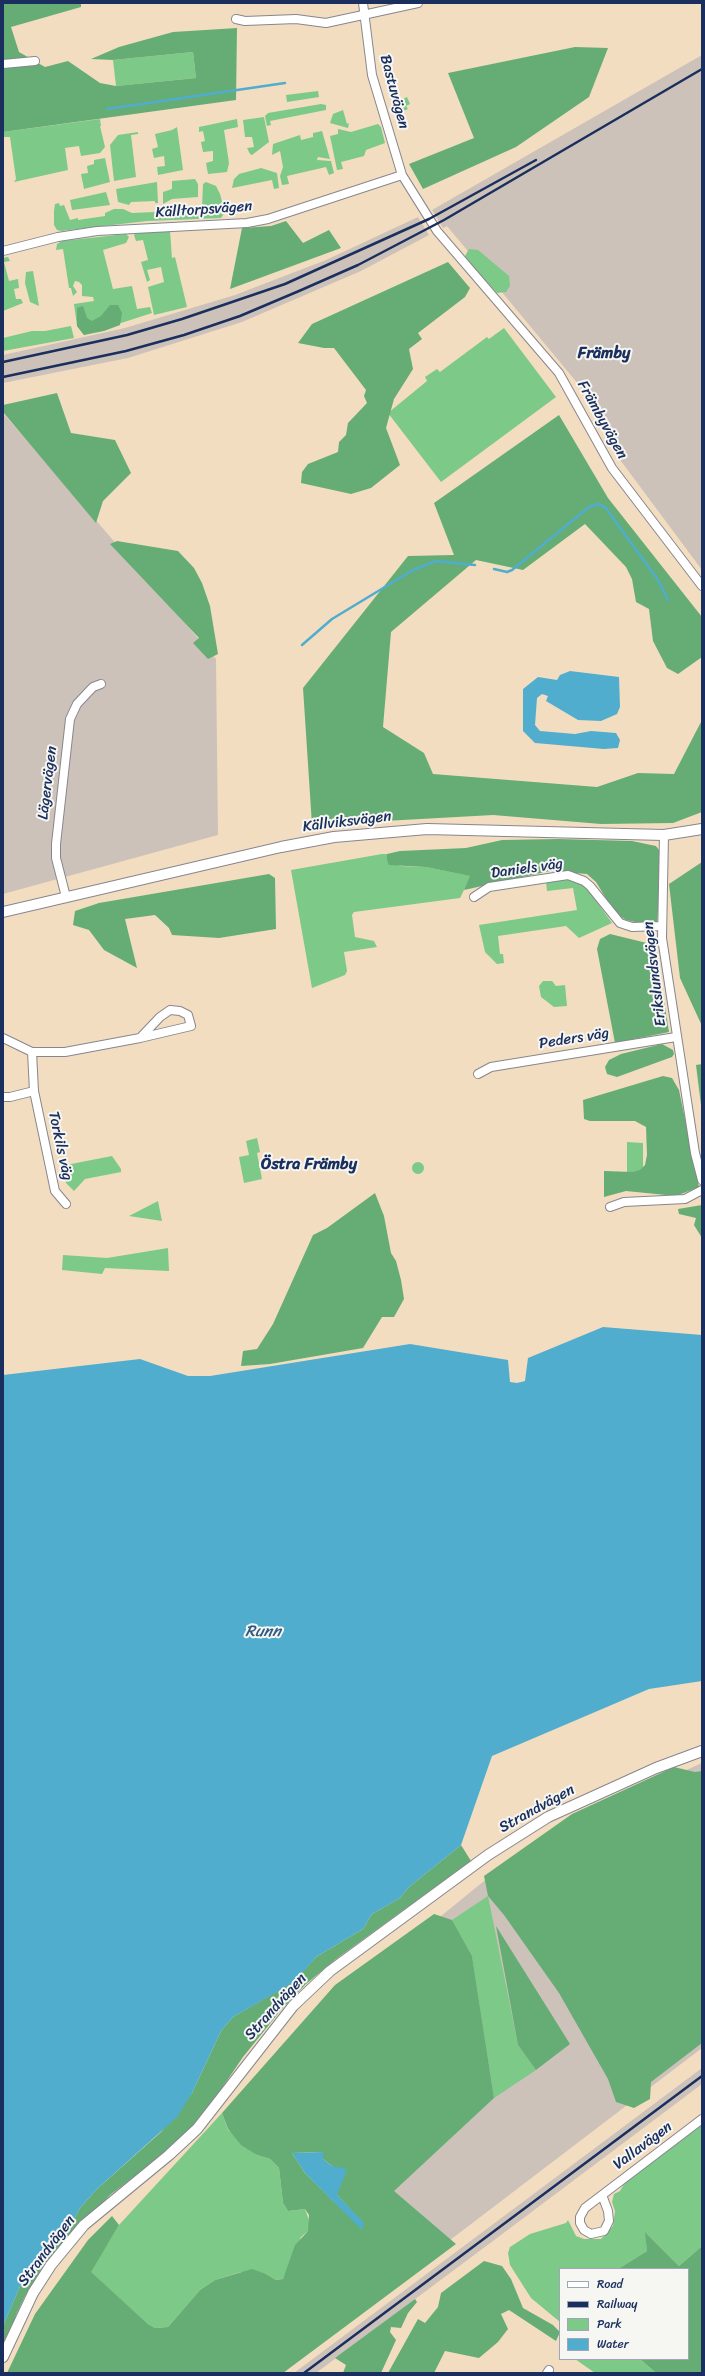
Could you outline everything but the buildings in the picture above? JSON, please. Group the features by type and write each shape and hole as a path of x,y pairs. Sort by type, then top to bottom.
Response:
{"street":[{"name":"Bastuvägen","path":"363,3 372,75 402,175"},
{"path":"236,19 244,21 296,19 326,23 364,16 418,3"},
{"path":"3,64 35,61"},
{"name":"Källtorpsvägen","path":"3,251 58,236 97,231 247,223 268,219 402,175"},
{"name":"Främbyvägen","path":"402,175 437,231 559,373 612,468 702,586"},
{"name":"Lägervägen","path":"66,897 56,858 56,844 70,719 77,704 93,687 101,684"},
{"name":"Källviksvägen","path":"3,912 281,846 373,833 456,829 664,835 702,829"},
{"name":"Erikslundsvägen","path":"664,835 661,926 676,1037 695,1153 702,1180"},
{"name":"Daniels väg","path":"474,897 488,887 568,876 584,881 590,886 620,922 632,927 661,926"},
{"path":"3,1038 32,1052 65,1052 140,1038 191,1026 188,1015 180,1011 170,1010 160,1017 140,1038"},
{"name":"Peders väg","path":"478,1074 491,1067 676,1037"},
{"name":"Torkils väg","path":"32,1052 34,1091 55,1191 66,1204"},
{"path":"3,1097 10,1097 34,1091"},
{"path":"610,1207 624,1202 685,1199 702,1190"},
{"name":"Strandvägen","path":"3,2358 32,2293 51,2265 84,2224 169,2155 196,2129 293,2006 330,1971 488,1855 548,1817 656,1768 702,1751"},
{"name":"Vallavägen","path":"602,2195 608,2211 609,2221 604,2231 591,2234 581,2226 580,2217 585,2208 602,2195 702,2119"}],"shaded area":[{"path":"702,55 702,570 615,453 608,420 447,226 443,228 432,210"},
{"path":"418,217 429,235 361,271 242,322 128,358 3,383 3,355 125,328 235,295 326,260"},
{"path":"3,413 216,659 218,835 3,894"},
{"path":"702,1763 702,2048 437,2250 278,2049 484,1881 576,1819"},
{"path":"702,2068 702,2084 501,2235 316,2373 294,2373"}],"green space":[{"path":"3,3 81,3 81,7 11,27 19,52 45,67 68,61 100,83 116,86 196,78 193,52 113,60 91,59 119,47 173,32 237,28 236,100 3,132"},
{"path":"575,47 608,48 589,97 516,147 423,189 409,164 474,138 448,73"},
{"path":"193,52 196,78 116,86 113,60"},
{"path":"318,91 319,97 287,102 286,95"},
{"path":"407,97 410,104 406,106 408,109 399,113 394,103"},
{"path":"321,104 326,105 326,110 270,121 271,125 267,126 265,116 268,113"},
{"path":"343,110 347,124 349,123 348,128 330,123 333,114"},
{"path":"264,117 269,142 252,155 247,148 254,147 252,137 245,137 243,120"},
{"path":"100,119 100,126 105,147 100,153 81,156 79,146 65,148 68,170 14,182 16,179 10,137 3,137 3,132"},
{"path":"237,119 238,127 224,130 229,163 227,172 208,174 206,163 213,161 213,151 203,152 201,142 205,141 203,131 199,132 199,127"},
{"path":"378,124 381,127 385,143 366,150 364,156 341,162 343,169 337,170 330,136 338,134 338,129 351,132"},
{"path":"177,127 183,170 158,175 157,167 165,166 164,156 154,158 152,149 158,147 155,134 172,130"},
{"path":"322,131 330,159 318,157 317,160 331,161 334,173 329,175 326,167 287,176 289,184 282,185 280,176 283,167 280,151 272,155 273,144 300,135 301,140 313,137 313,133"},
{"path":"138,132 138,134 131,135 136,177 114,181 110,145 118,135"},
{"path":"105,158 110,182 84,189 81,174 88,173 87,166 94,164 94,160"},
{"path":"261,168 277,173 279,188 274,189 272,180 232,188 234,179 239,174"},
{"path":"195,179 198,184 198,197 172,199 163,204 163,192 172,189 172,181"},
{"path":"157,182 158,203 155,203 155,201 131,202 129,205 118,202 116,189"},
{"path":"206,182 216,186 220,194 225,212 221,218 147,221 61,231 57,230 54,225 55,204 59,203 60,206 64,205 70,220 105,216 105,213 114,209 123,209 132,213 155,212 156,209 202,208 203,184"},
{"path":"106,192 110,205 72,210 70,200"},
{"path":"286,221 303,243 329,230 341,248 230,289 242,228 271,226"},
{"path":"170,231 172,258 175,257 187,307 154,315 148,287 164,282 161,267 147,270 150,280 147,282 141,262 148,260 143,240 136,241 134,235 136,233"},
{"path":"126,234 129,237 126,243 103,250 113,289 132,286 137,309 150,307 152,313 84,335 77,326 74,304 94,301 93,297 82,296 82,285 75,281 73,286 77,292 73,296 71,288 69,288 63,249 56,250 57,244 62,241"},
{"path":"469,249 478,250 509,276 510,286 506,292 497,293 467,260 465,256"},
{"path":"8,257 10,261 4,262 9,281 18,279 19,288 14,289 16,299 21,299 23,303 3,311 3,258"},
{"path":"448,262 470,288 465,297 418,333 422,339 409,349 413,369 394,399 386,428 400,465 371,488 351,494 301,483 302,472 308,464 338,452 339,442 346,435 348,423 367,403 364,396 366,390 334,348 324,348 298,343 312,324"},
{"path":"33,271 39,306 30,302 25,283 26,272"},
{"path":"110,305 118,305 122,313 120,325 104,331 84,335 77,326 77,308 83,306 87,318 92,321 101,316"},
{"path":"71,326 74,338 3,351 3,338 32,331 45,331"},
{"path":"504,328 556,397 441,482 388,413 427,381 425,377 437,369 440,372 487,337 489,339"},
{"path":"57,393 71,433 115,440 131,473 103,501 96,523 3,412 3,405"},
{"path":"559,415 608,498 702,617 702,657 678,674 667,668 653,641 649,609 636,602 632,579 626,567 585,524 523,570 476,560 391,632 383,727 424,753 433,774 597,787 638,773 674,774 702,720 702,812 673,823 601,824 493,815 312,825 303,688 408,556 454,555 434,503"},
{"path":"117,541 178,551 194,568 202,583 210,606 218,654 208,659 193,643 199,638 110,544"},
{"path":"559,839 632,841 656,846 662,854 657,924 626,920 615,913 596,882 587,874 550,871 464,890 470,876 426,867 389,865 387,860 387,854 400,851 466,848 502,840"},
{"path":"387,854 387,860 400,866 426,867 471,876 460,898 354,912 352,915 355,937 374,941 377,947 344,952 347,971 345,975 312,988 291,870"},
{"path":"702,862 702,1026 680,978 669,884"},
{"path":"269,874 275,878 276,929 219,938 172,935 169,928 155,915 125,919 137,968 104,950 89,930 73,925 75,911 99,903"},
{"path":"567,879 580,882 586,887 612,923 579,938 566,926 498,936 500,954 503,954 504,963 497,964 485,952 479,925 577,910 573,888 547,891 546,882"},
{"path":"610,934 655,945 669,1032 615,1043 597,949 600,939"},
{"path":"543,981 552,981 556,986 565,985 567,1006 554,1007 541,997 539,986"},
{"path":"662,1044 673,1050 674,1054 672,1057 617,1077 607,1074 605,1067 609,1060 621,1054"},
{"path":"702,1064 702,1113 696,1065"},
{"path":"663,1076 672,1078 679,1090 699,1187 676,1196 626,1191 604,1197 604,1171 633,1172 640,1170 645,1165 647,1155 646,1127 635,1121 590,1121 584,1119 583,1100"},
{"path":"257,1138 260,1152 257,1153 262,1179 244,1183 239,1157 249,1155 246,1141"},
{"path":"627,1142 643,1143 643,1176 627,1176"},
{"path":"112,1156 121,1169 121,1172 85,1179 74,1191 66,1183 63,1168 66,1165"},
{"path":"418,1162 422,1164 424,1168 422,1172 418,1174 414,1172 412,1168 414,1164"},
{"path":"375,1193 384,1216 391,1253 396,1261 404,1299 394,1317 382,1317 363,1348 270,1364 241,1366 243,1351 257,1349 273,1324 313,1235 327,1228"},
{"path":"158,1201 162,1221 129,1216"},
{"path":"702,1205 702,1238 694,1225 696,1218 679,1214 678,1209"},
{"path":"168,1248 169,1271 105,1268 102,1274 62,1270 63,1255 107,1258"},
{"path":"674,1767 695,1772 702,1771 702,2043 651,2082 650,2099 634,2108 616,2102 608,2079 559,1993 504,1915 488,1896 484,1876 572,1814"},
{"path":"461,1845 471,1861 336,1959 306,1984 281,2010 243,2057 205,2113 178,2143 110,2195 55,2253 25,2296 16,2315 13,2328 3,2354 3,2326 21,2284 72,2223 80,2208 97,2189 161,2132 192,2093 221,2031 233,2017 293,1982 316,1957 363,1929 372,1914 400,1898 409,1887"},
{"path":"488,1896 518,2045 536,2070 494,2098 472,1956 452,1920"},
{"path":"434,1914 452,1920 472,1956 494,2098 394,2191 456,2244 283,2373 7,2373 35,2314 88,2240 112,2216 119,2225 91,2272 148,2324 155,2328 168,2327 200,2290 215,2280 252,2269 266,2274 276,2280 283,2279 295,2245 308,2231 309,2215 305,2209 288,2211 283,2203 279,2168 270,2159 257,2155 241,2145 228,2129 222,2113 335,1985","holes":["323,2152 323,2159 332,2166 337,2195 363,2223 362,2229 305,2173 292,2153"]},
{"path":"496,1926 570,2044 536,2070 518,2045"},
{"path":"222,2113 228,2130 257,2155 270,2159 279,2168 283,2203 288,2211 305,2209 310,2223 308,2231 301,2237 283,2279 276,2280 266,2274 241,2272 215,2280 200,2290 168,2327 155,2328 148,2324 90,2272 119,2225"},
{"path":"702,2123 702,2246 679,2266 646,2233 647,2251 620,2268 559,2268 559,2321 531,2298 510,2265 508,2253 510,2247 530,2234 566,2223 568,2220 576,2236 584,2239 601,2239 613,2226 615,2211 612,2202 614,2194 620,2191 627,2179"},
{"path":"645,2232 679,2266 702,2246 702,2373 656,2373 641,2360 689,2360 689,2268 620,2268 647,2251"},
{"path":"484,2261 502,2266 511,2279 523,2308 553,2325 559,2331 559,2334 556,2341 509,2310 501,2314 508,2329 498,2342 479,2358 445,2351 434,2373 388,2373 418,2319 425,2323 438,2307 441,2293"},
{"path":"415,2299 417,2302 408,2313 401,2328 391,2327 390,2332 396,2340 381,2373 343,2373 346,2365 335,2358"},
{"path":"576,2360 641,2360 656,2373 595,2373"}],"water":[{"path":"570,671 619,677 620,707 617,714 601,721 578,720 546,701 548,696 542,694 537,698 535,725 540,731 575,734 591,731 616,733 620,740 618,748 604,749 535,743 523,731 523,689 538,677 557,680 560,675"},
{"name":"Runn","path":"603,1327 702,1335 702,1681 649,1689 492,1756 461,1845 409,1887 400,1898 372,1914 363,1929 316,1957 294,1982 233,2017 221,2031 192,2093 177,2117 97,2189 80,2208 72,2223 21,2284 3,2326 3,1375 140,1359 188,1376 210,1376 410,1344 508,1360 510,1382 517,1383 525,1381 528,1358"},
{"path":"323,2152 323,2159 332,2166 347,2169 337,2195 364,2223 362,2230 305,2173 292,2153"}],"waterway":[{"path":"107,109 285,83"},
{"path":"494,569 507,572 512,570 589,507 598,504 605,507 658,580 668,600"},
{"path":"302,645 332,619 413,570 436,561 475,565"}],"railway":[{"path":"3,377 126,351 184,335 240,316 299,291 358,265 444,220 702,69"},
{"path":"3,362 127,335 182,319 285,284 429,219 536,160"},
{"path":"304,2373 702,2076"}],"district":[{"name":"Främby","path":"604,354"},
{"name":"Östra Främby","path":"309,1165"}]}
